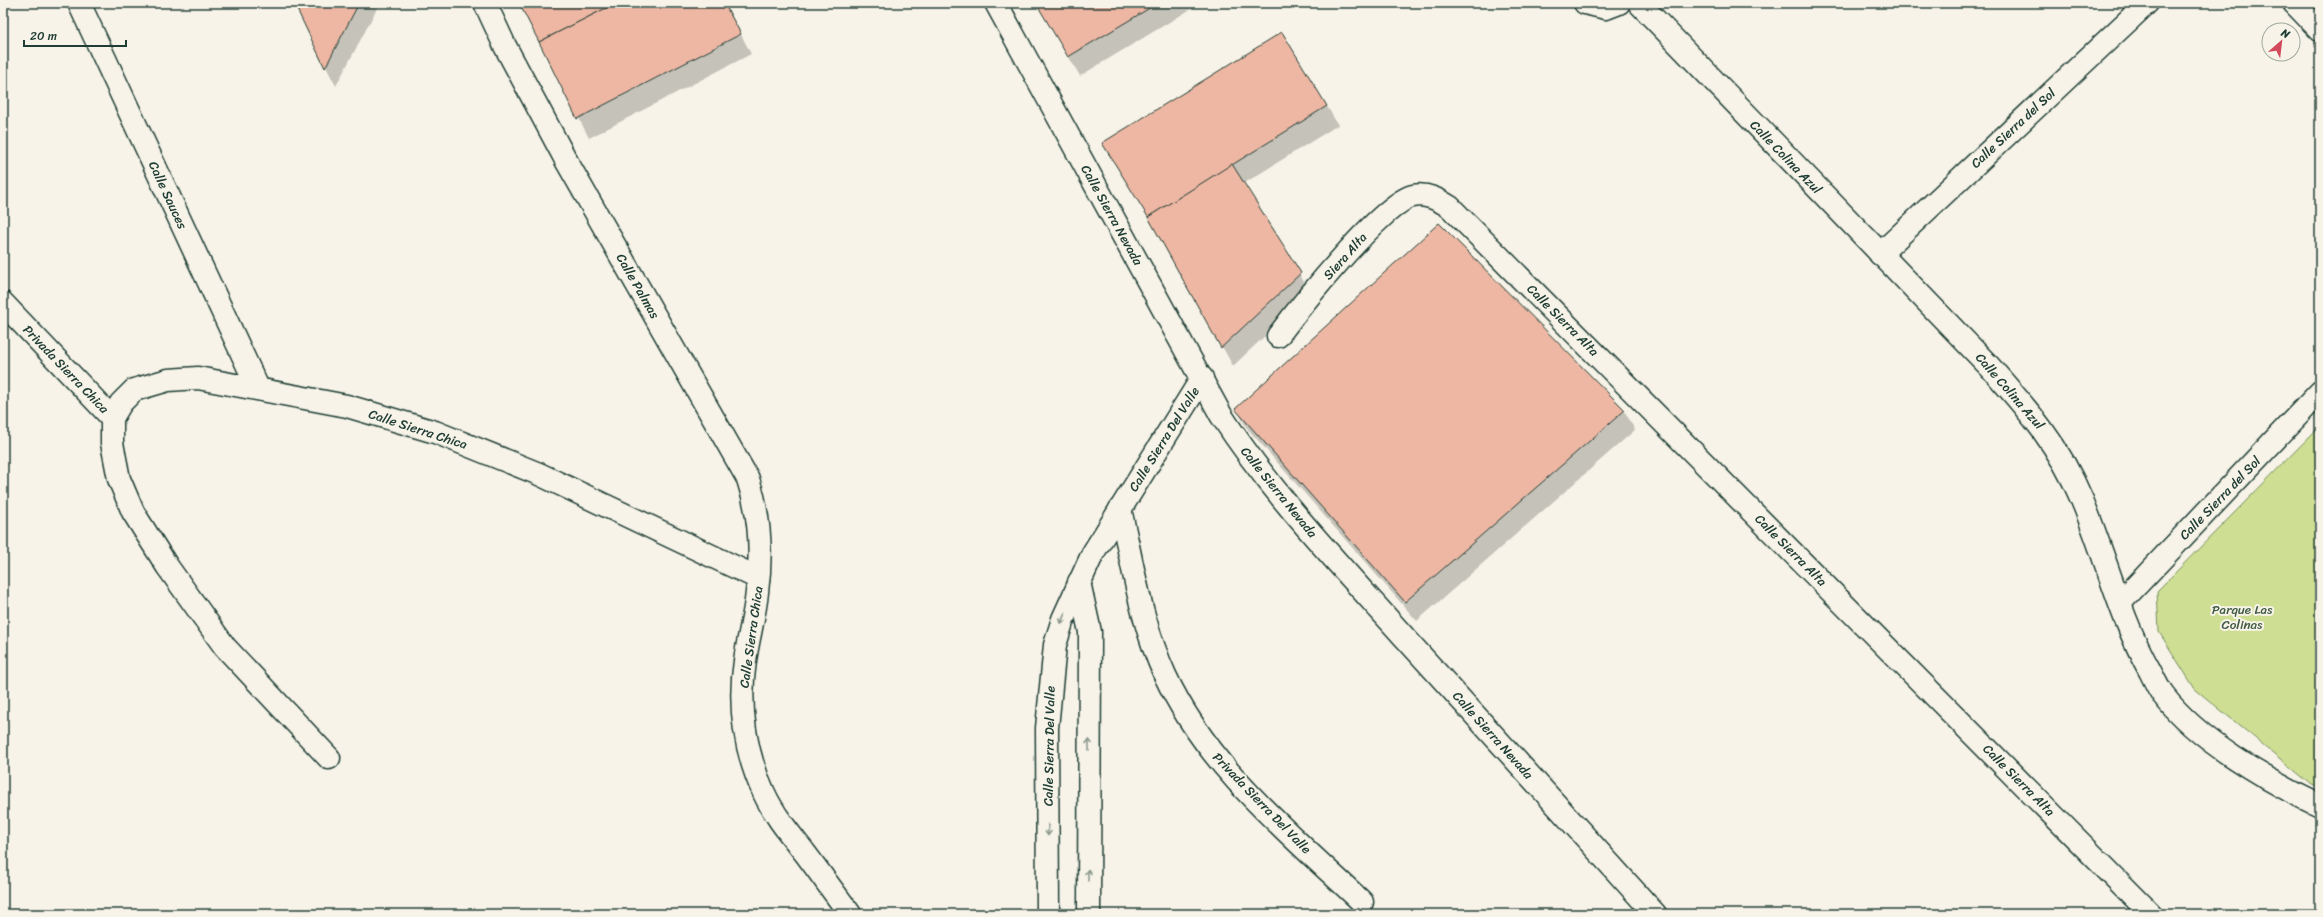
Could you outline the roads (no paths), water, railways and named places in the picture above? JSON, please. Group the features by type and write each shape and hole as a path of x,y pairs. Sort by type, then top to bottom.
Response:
{"street":[{"name":"Calle Sauces","path":"79,3 258,388"},
{"name":"Calle Palmas","path":"485,3 505,46 567,162 748,479 755,500 758,522 758,578"},
{"name":"Calle Sierra Nevada","path":"996,3 1225,421 1245,452 1278,494 1655,914"},
{"path":"1585,3 1606,8 1619,3"},
{"name":"Calle Colina Azul","path":"1639,3 1990,367 2040,424 2061,457 2082,500 2134,643 2163,695 2194,727 2246,766 2320,806"},
{"name":"Calle Sierra del Sol","path":"1880,254 2147,3"},
{"path":"2294,3 2320,30"},
{"name":"Siera Alta","path":"1278,336 1355,243 1394,205 1413,195 1425,195"},
{"name":"Calle Sierra Alta","path":"1425,195 1437,199 1450,207 2151,914"},
{"name":"Privada Sierra Chica","path":"3,303 112,418"},
{"name":"Calle Sierra Chica","path":"112,418 121,403 134,390 168,380 198,378 258,388 346,406 436,432 539,474 758,578 756,606 745,662 743,689 744,725 752,760 764,794 783,825 850,914"},
{"name":"Calle Sierra Del Valle","path":"1048,914 1047,728 1051,674 1055,645 1062,619 1093,553 1202,378"},
{"name":"Calle Sierra del Sol","path":"2120,603 2320,392"},
{"path":"112,418 112,443 119,479 133,512 167,566 225,647 329,758"},
{"name":"Privada Sierra Del Valle","path":"1120,509 1145,620 1165,675 1187,716 1222,764 1290,835 1362,902"},
{"path":"1079,582 1090,632 1089,914"}],"park label":[{"name":"Parque Las Colinas","path":"2242,616"}]}
